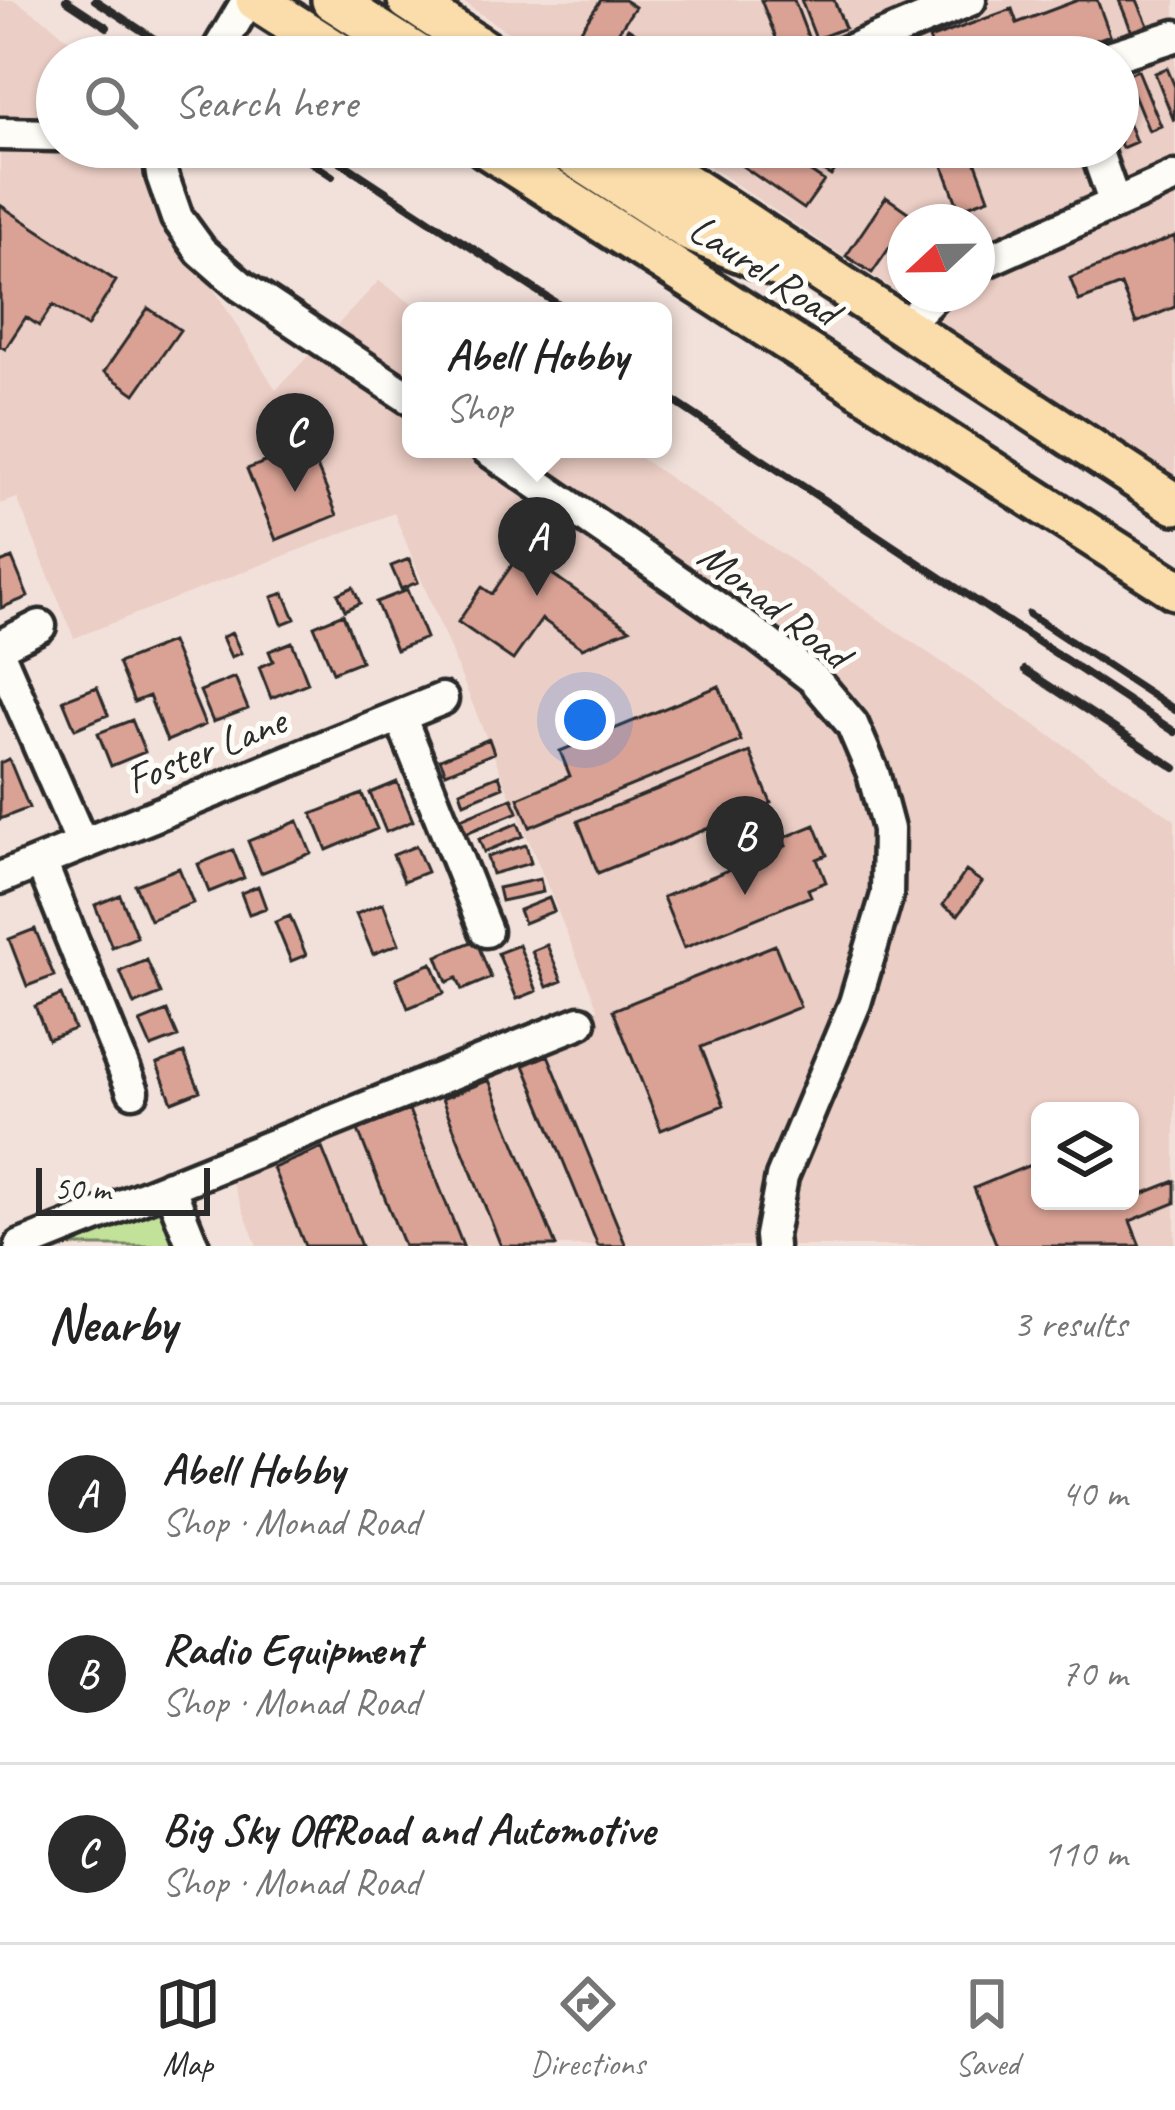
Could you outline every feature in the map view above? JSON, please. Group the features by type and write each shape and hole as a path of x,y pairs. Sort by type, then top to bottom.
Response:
{"main road":[{"path":"252,0 311,36"},
{"path":"332,0 388,36"},
{"path":"408,0 462,36"},
{"name":"Laurel Road","path":"518,168 1175,590"},
{"path":"593,168 692,232 866,301"},
{"name":"Laurel Road","path":"663,168 1175,504"}],"street":[{"path":"228,36 252,0"},
{"path":"884,36 970,0"},
{"path":"1139,47 1175,36"},
{"path":"0,134 36,135"},
{"path":"161,168 178,218 201,251 241,286 402,393"},
{"path":"1102,168 1114,202"},
{"path":"995,257 1175,177"},
{"path":"904,326 918,312"},
{"name":"Monad Road","path":"500,458 814,679 852,724 873,773 888,829 887,895 855,1003 782,1177 772,1246"},
{"path":"0,646 40,626"},
{"path":"0,656 82,844"},
{"name":"Foster Lane","path":"0,878 442,699"},
{"path":"400,716 487,931"},
{"path":"41,862 133,1091"},
{"path":"22,1246 580,1022"},
{"path":"169,1186 193,1246"}],"shaded area":[{"path":"0,0 14,0 64,36 36,36 36,168 139,168 156,218 216,292 276,390 379,281 410,302 402,302 402,458 640,458 1175,820 1175,1246 257,1246 225,1164 598,1009 394,513 74,638 17,498 0,504"},
{"path":"460,0 1175,0 1175,478 927,312 995,312 995,204 887,204 887,285 711,168 1139,168 1139,36 514,36"}],"green space":[{"path":"168,1205 185,1246 66,1246"}],"building":[{"path":"601,0 624,0 635,7 615,36 577,36"},
{"path":"761,0 794,0 808,36 775,36"},
{"path":"801,0 834,0 845,28 815,36"},
{"path":"1078,0 1097,0 1110,35 937,36 1012,9 1017,23"},
{"path":"1119,0 1137,0 1150,30 1134,36"},
{"path":"1167,68 1175,87 1174,121 1155,73"},
{"path":"1139,72 1161,126 1149,131 1139,107"},
{"path":"745,168 805,168 824,181 804,209"},
{"path":"944,168 978,168 989,198 957,204"},
{"path":"886,197 896,204 887,204 887,251 872,273 846,256"},
{"path":"0,205 116,281 87,327 53,305 39,326 26,317 5,349 0,346"},
{"path":"1175,236 1175,307 1136,323 1121,285 1079,301 1070,278"},
{"path":"148,308 180,330 135,394 104,372"},
{"path":"308,445 337,515 276,540 247,469"},
{"path":"521,552 630,629 582,648 542,619 513,660 458,622 482,587 492,594"},
{"path":"12,558 28,597 1,608 0,563"},
{"path":"409,559 418,582 401,589 391,566"},
{"path":"353,587 360,603 345,610 338,594"},
{"path":"407,590 426,638 396,650 376,602"},
{"path":"284,593 295,619 282,624 272,597"},
{"path":"343,614 361,661 333,672 314,626"},
{"path":"232,633 241,653 231,657 222,637"},
{"path":"171,642 205,725 167,741 149,696 134,702 118,663"},
{"path":"292,642 308,683 271,698 259,667 273,661 269,651"},
{"path":"235,677 248,709 213,722 200,691"},
{"path":"719,686 741,741 530,827 518,798 570,776 560,751"},
{"path":"97,687 108,715 75,729 63,700"},
{"path":"132,720 145,752 111,766 98,733"},
{"path":"489,739 494,753 446,773 440,759"},
{"path":"750,752 771,803 598,873 578,821"},
{"path":"9,759 29,808 0,819 0,763"},
{"path":"499,775 503,787 464,803 460,791"},
{"path":"397,782 413,821 386,832 370,793"},
{"path":"362,794 377,829 327,850 312,814"},
{"path":"512,798 518,812 466,833 460,819"},
{"path":"298,821 311,853 261,873 248,841"},
{"path":"518,823 523,836 484,852 479,839"},
{"path":"815,825 827,855 817,859 826,882 808,889 811,896 684,948 663,897 786,846 783,838"},
{"path":"526,845 531,863 492,874 487,857"},
{"path":"416,846 427,872 404,881 393,855"},
{"path":"233,850 244,878 209,892 198,864"},
{"path":"179,868 193,903 150,920 135,885"},
{"path":"966,871 982,882 958,915 943,905"},
{"path":"540,879 543,892 501,901 498,888"},
{"path":"258,886 266,908 249,914 241,893"},
{"path":"120,895 137,937 112,947 95,905"},
{"path":"549,898 554,911 524,923 519,910"},
{"path":"383,903 399,944 373,954 356,914"},
{"path":"290,916 306,955 291,961 275,922"},
{"path":"35,929 54,976 27,986 9,939"},
{"path":"476,940 491,978 462,990 457,978 447,982 437,956"},
{"path":"519,945 537,991 517,999 498,953"},
{"path":"547,945 562,981 547,987 532,951"},
{"path":"775,945 800,1007 701,1047 724,1105 661,1130 613,1010"},
{"path":"147,960 161,994 134,1005 120,971"},
{"path":"432,963 444,993 408,1008 396,978"},
{"path":"61,995 74,1029 48,1039 35,1006"},
{"path":"167,1011 178,1037 151,1047 140,1022"},
{"path":"184,1053 200,1091 172,1102 157,1064"},
{"path":"548,1055 626,1246 598,1246 524,1065"},
{"path":"489,1080 556,1246 501,1246 442,1099"},
{"path":"409,1110 463,1246 404,1246 358,1130"},
{"path":"322,1148 361,1246 305,1246 273,1168"},
{"path":"1031,1165 1031,1210 1139,1210 1139,1195 1175,1181 1175,1203 1130,1221 1140,1246 997,1246 974,1188"}],"railway":[{"path":"66,0 107,27"},
{"path":"95,0 150,36"},
{"path":"320,168 332,176"},
{"path":"350,168 554,302"},
{"path":"672,400 1175,732"},
{"path":"1029,614 1175,710"},
{"path":"1025,670 1175,768"}],"place":[{"name":"Big Sky OffRoad and Automotive","path":"295,492"},
{"name":"Abell Hobby","path":"537,596"},
{"name":"Radio Equipment","path":"745,895"}]}
